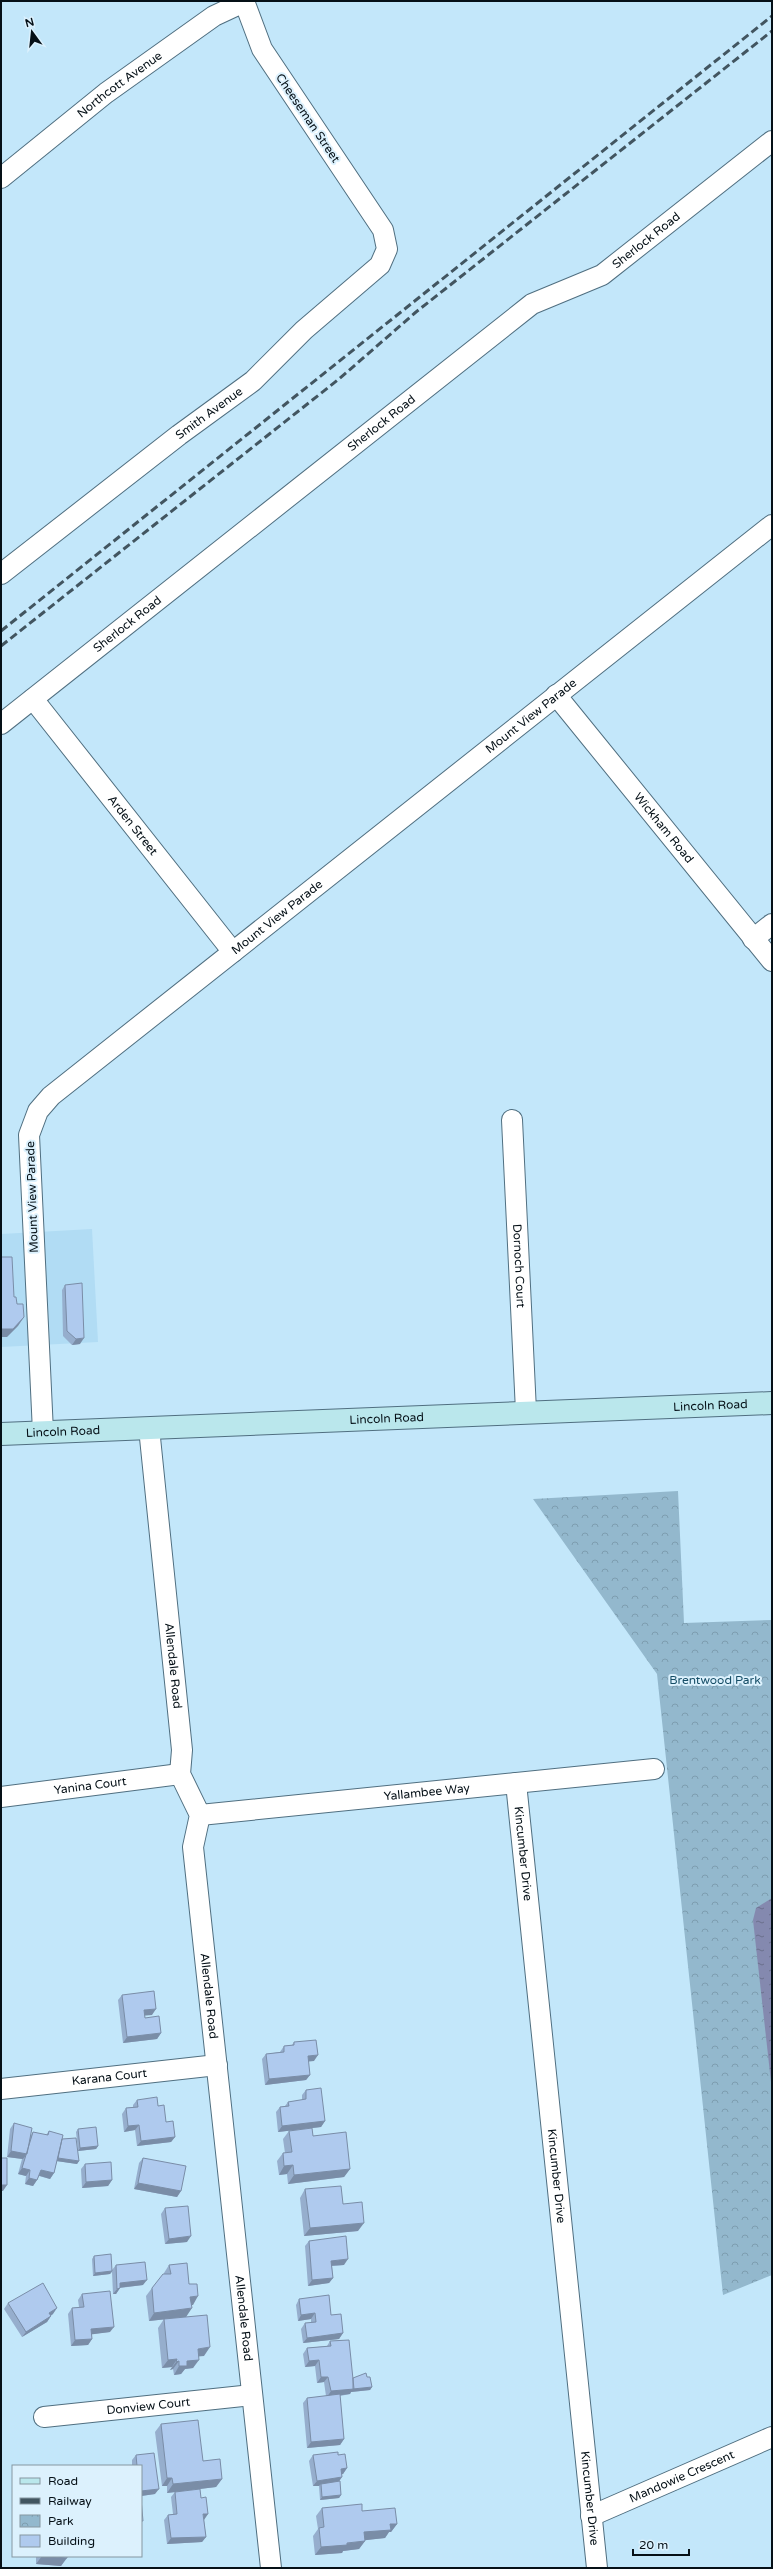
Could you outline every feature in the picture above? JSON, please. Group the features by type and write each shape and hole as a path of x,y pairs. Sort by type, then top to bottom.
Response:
{"main road":[{"name":"Lincoln Road","path":"1,1434 526,1411 772,1403"}],"street":[{"name":"Northcott Avenue","path":"1,178 106,94 214,16 244,1"},
{"name":"Cheeseman Street","path":"244,1 262,49 383,230"},
{"name":"Sherlock Road","path":"1,724 532,304 602,275 772,141"},
{"name":"Smith Avenue","path":"1,574 179,435 253,381 304,330 380,265 387,249 383,230"},
{"name":"Mount View Parade","path":"43,1432 29,1135 38,1111 51,1096 772,525"},
{"name":"Wickham Road","path":"556,695 772,961"},
{"name":"Arden Street","path":"33,699 233,952"},
{"path":"753,939 772,924"},
{"name":"Dornoch Court","path":"512,1120 526,1411"},
{"name":"Allendale Road","path":"149,1428 182,1750 180,1774"},
{"name":"Yallambee Way","path":"200,1815 654,1769"},
{"path":"180,1774 200,1815"},
{"name":"Yanina Court","path":"1,1797 180,1774"},
{"name":"Kincumber Drive","path":"516,1783 596,2568"},
{"name":"Allendale Road","path":"200,1815 193,1847 271,2568"},
{"name":"Karana Court","path":"1,2089 217,2065"},
{"name":"Donview Court","path":"44,2416 252,2395"},
{"name":"Mandowie Crescent","path":"591,2516 772,2437"}],"shaded area":[{"path":"92,1229 98,1342 1,1347 1,1234"}],"green space":[{"name":"Brentwood Park","path":"678,1491 684,1623 772,1620 772,2275 723,2295 657,1674 533,1499"}],"water":[{"path":"772,1898 772,2091 753,1920 756,1908"}],"building":[{"path":"1,1257 12,1257 14,1297 16,1297 17,1304 23,1304 24,1317 13,1329 1,1329"},
{"path":"82,1283 84,1338 76,1339 67,1331 65,1285"},
{"path":"154,1991 156,2009 144,2010 145,2018 159,2016 161,2033 127,2037 122,1995"},
{"path":"316,2040 318,2055 308,2056 310,2075 269,2079 266,2054 284,2052 284,2046 294,2045 294,2042"},
{"path":"321,2088 325,2121 282,2126 280,2107 289,2106 288,2102 306,2099 306,2090"},
{"path":"157,2097 158,2106 164,2105 166,2122 173,2121 175,2137 141,2141 139,2125 128,2126 126,2108 138,2107 137,2100"},
{"path":"14,2123 32,2128 27,2154 11,2151"},
{"path":"96,2127 98,2146 80,2148 78,2129"},
{"path":"312,2128 313,2136 346,2132 350,2169 294,2175 293,2165 284,2166 283,2153 292,2152 289,2131"},
{"path":"49,2131 63,2135 54,2173 41,2170 37,2180 29,2178 30,2170 22,2168 33,2132 48,2135"},
{"path":"76,2138 79,2161 58,2158 62,2139"},
{"path":"1,2158 7,2158 7,2185 1,2185"},
{"path":"143,2158 186,2166 181,2191 138,2183"},
{"path":"111,2162 112,2180 86,2182 85,2164"},
{"path":"341,2186 343,2204 362,2202 364,2223 310,2228 305,2189"},
{"path":"188,2206 191,2236 169,2239 165,2208"},
{"path":"346,2236 348,2259 331,2261 333,2278 312,2280 309,2241"},
{"path":"111,2254 112,2271 95,2273 94,2256"},
{"path":"145,2262 147,2280 120,2283 120,2288 117,2289 116,2265"},
{"path":"187,2263 189,2284 197,2284 198,2296 190,2297 192,2308 154,2313 152,2288 163,2274 171,2274 169,2265"},
{"path":"43,2283 57,2308 49,2313 51,2316 26,2332 8,2303"},
{"path":"110,2291 114,2327 91,2329 92,2339 75,2340 72,2308 84,2307 82,2294"},
{"path":"329,2295 331,2315 341,2314 343,2333 307,2338 305,2323 316,2322 315,2313 301,2315 299,2299"},
{"path":"207,2315 210,2347 198,2349 199,2360 187,2361 187,2366 179,2366 179,2361 176,2362 177,2359 168,2360 164,2319"},
{"path":"349,2340 354,2389 331,2391 328,2377 321,2377 319,2360 309,2361 307,2348 331,2346 330,2341"},
{"path":"366,2373 367,2377 370,2377 372,2387 353,2389 353,2378"},
{"path":"340,2394 344,2439 311,2442 307,2398"},
{"path":"198,2420 203,2461 220,2459 222,2479 173,2484 172,2478 167,2478 161,2424"},
{"path":"338,2452 338,2455 345,2454 347,2468 341,2469 342,2477 317,2481 313,2455"},
{"path":"154,2453 159,2489 142,2491 142,2465 137,2465 136,2455"},
{"path":"340,2481 341,2495 322,2497 321,2484"},
{"path":"200,2489 201,2498 206,2497 208,2514 203,2514 206,2537 171,2538 168,2515 177,2514 175,2492"},
{"path":"362,2504 362,2511 395,2508 397,2524 390,2524 391,2530 364,2532 365,2541 347,2543 347,2545 321,2547 319,2528 324,2527 322,2508"}],"railway":[{"path":"1,631 772,16"},
{"path":"1,646 339,379 416,312 772,31"}]}
